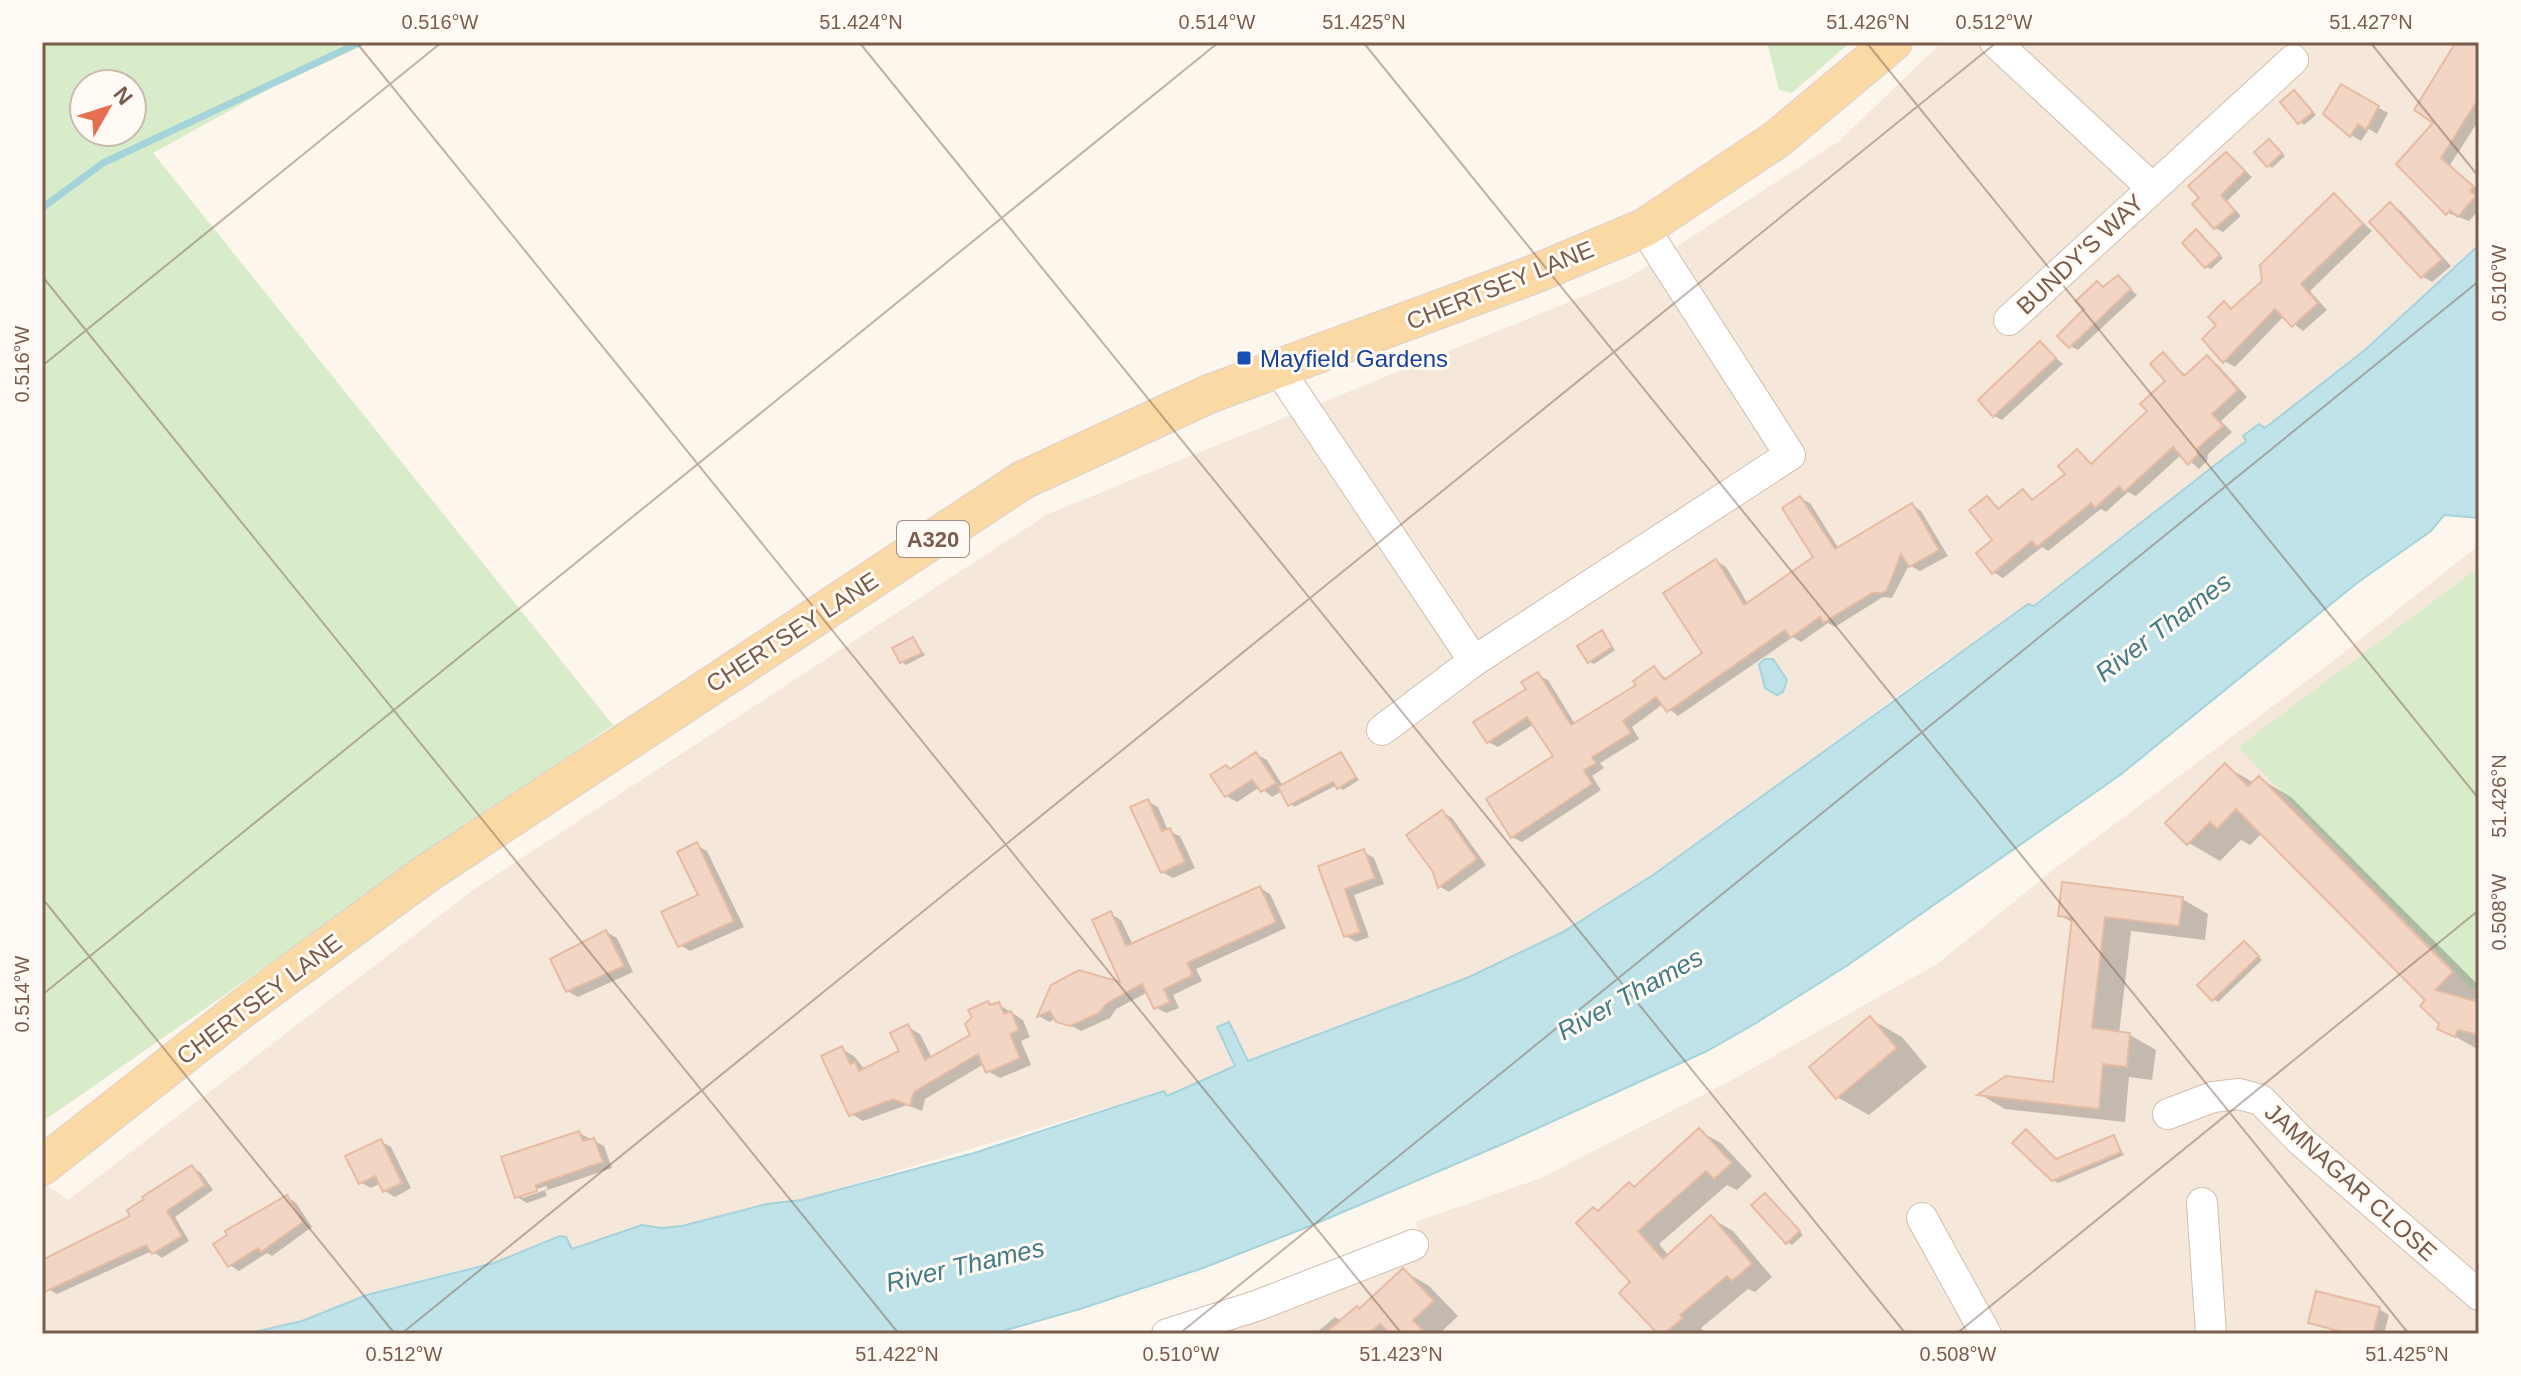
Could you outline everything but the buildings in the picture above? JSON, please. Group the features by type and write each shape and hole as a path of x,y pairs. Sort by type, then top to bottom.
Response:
{"main road":[{"name":"CHERTSEY LANE","path":"42,1166 239,1011 423,876 1023,480 1171,410 1532,275 1644,228 1777,139 1893,42"}],"street":[{"name":"BUNDY'S WAY","path":"1995,42 2151,187"},
{"name":"BUNDY'S WAY","path":"2009,320 2293,60"},
{"path":"1382,730 1474,661 1790,455 1644,228"},
{"path":"1279,370 1474,661"},
{"name":"JAMNAGAR CLOSE","path":"2168,1114 2213,1097 2239,1094 2261,1100 2302,1142 2479,1295"},
{"path":"2202,1203 2211,1334"},
{"path":"1922,1218 1986,1334"},
{"path":"1167,1334 1256,1306 1413,1245"}],"shaded area":[{"path":"1942,42 2479,42 2479,245 2365,350 2264,428 2258,424 2243,436 2246,440 2034,606 2028,604 1994,631 1937,667 1653,875 1563,932 1467,978 1248,1061 1229,1022 1217,1028 1235,1066 1166,1096 1163,1091 801,1200 767,1204 682,1226 661,1228 642,1225 572,1250 560,1236 494,1263 367,1295 302,1321 245,1334 42,1334 42,1181 68,1200 476,888 1048,514 1628,278 1838,142"},
{"path":"2479,545 2479,1334 1194,1334 1426,1246 1415,1222 1541,1178 1728,1082 1937,964 2053,870 2329,664"}],"green space":[{"path":"42,42 354,42 153,153 613,725 42,1122"},
{"path":"1767,42 1851,42 1792,93 1779,90"},
{"path":"2479,567 2479,989 2474,990 2238,747"}],"water":[{"name":"River Thames","path":"2479,245 2479,518 2444,515 2431,531 2357,583 2120,775 1848,965 1707,1051 1505,1143 1310,1226 1203,1268 1080,1309 992,1334 245,1334 302,1321 367,1295 494,1263 560,1236 566,1237 572,1249 642,1225 661,1228 682,1226 767,1204 801,1200 974,1153 1164,1091 1167,1096 1235,1066 1217,1027 1229,1022 1248,1061 1467,978 1563,932 1653,875 2028,604 2034,606 2246,441 2243,436 2259,424 2265,428 2365,350"},
{"path":"1765,659 1773,659 1787,680 1783,692 1777,695 1765,688 1759,664"}],"waterway":[{"path":"42,208 103,163 361,42"}],"place":[{"name":"Mayfield Gardens","path":"1244,358"}]}
